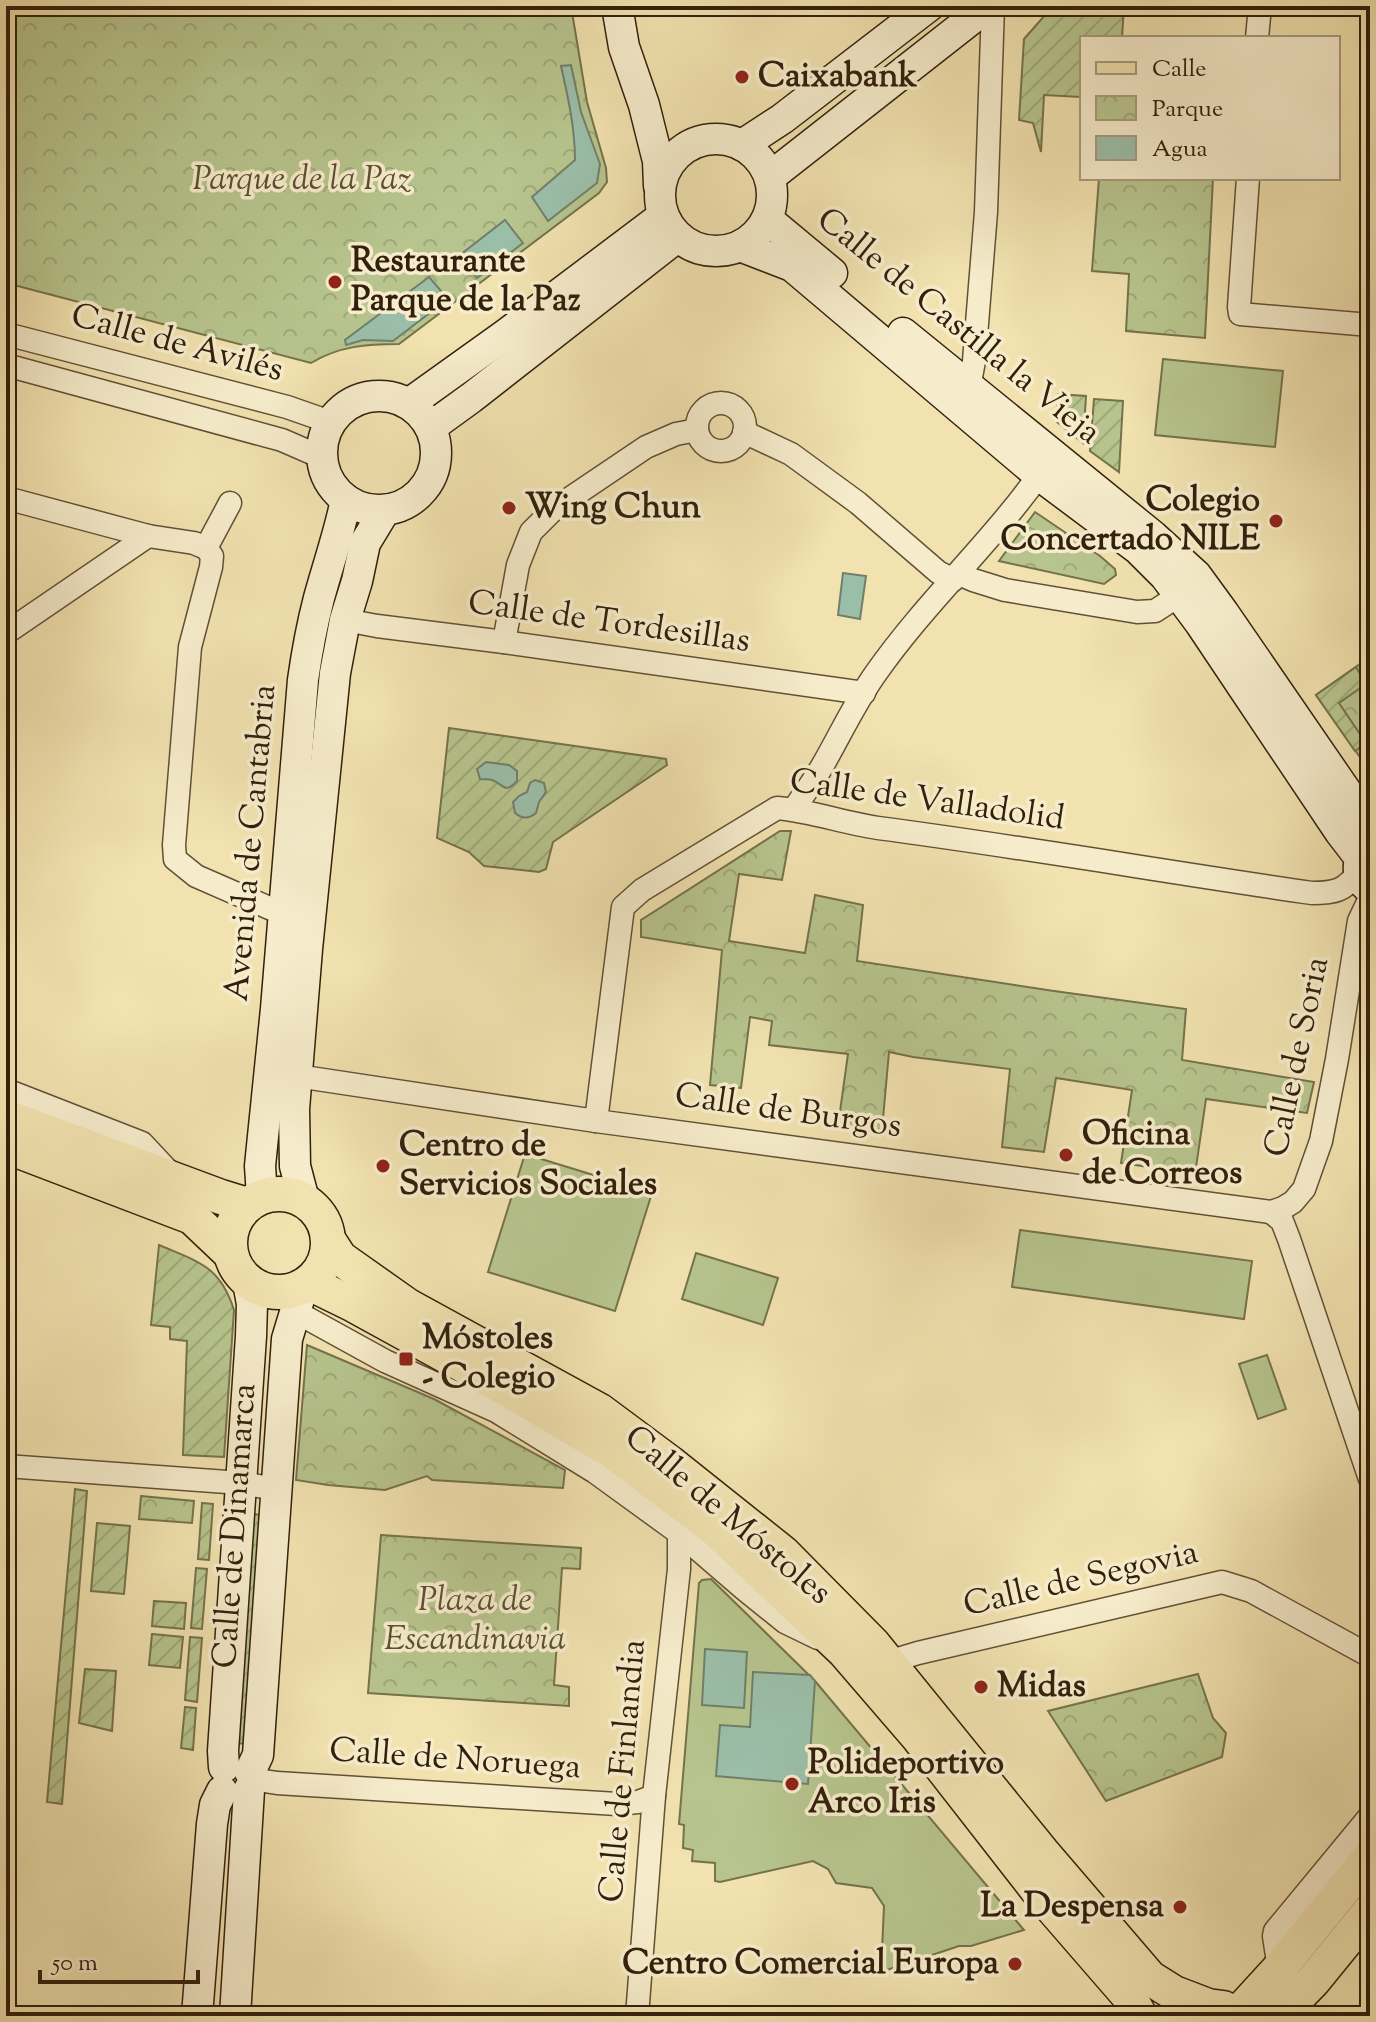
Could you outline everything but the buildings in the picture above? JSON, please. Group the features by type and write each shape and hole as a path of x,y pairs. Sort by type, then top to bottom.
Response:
{"main road":[{"path":"431,427 471,398 667,213 665,169 676,155 691,144 709,139 726,139 754,153 770,177 773,198 767,219 756,235 740,246 724,251 707,251 691,246 667,213 658,161 644,105 624,47 617,6"},
{"path":"742,145 782,119 929,6"},
{"path":"770,177 991,6"},
{"path":"644,105 677,128 709,139"},
{"path":"410,403 667,213"},
{"name":"Calle de Castilla la Vieja","path":"767,219 969,388 1144,528 1196,575 1370,826"},
{"name":"Calle de Castilla la Vieja","path":"740,246 792,266 1039,475 1138,549 1165,576 1200,623 1366,873"},
{"path":"375,395 410,403 422,413 431,427 437,448 435,470 424,489 407,504 385,510 358,507 334,488 325,474 321,457 323,439 330,422 342,408 357,399 375,395"},
{"name":"Avenida de Cantabria","path":"255,1201 276,1009 303,680 309,639 346,500"},
{"name":"Avenida de Cantabria","path":"304,1200 295,1166 294,1109 335,673 365,543 385,510"},
{"path":"6,1117 177,1181 255,1201 284,1194 304,1200 317,1211 326,1225 329,1241 327,1257 303,1294 261,1289 248,1282 230,1253 192,1217 6,1146"},
{"path":"230,1253 230,1235 236,1219 255,1201"},
{"name":"Calle de Móstoles","path":"329,1241 340,1258 408,1306 600,1411 783,1553 873,1644 1042,1852 1150,1978 1174,1993 1230,2013"},
{"name":"Calle de Dinamarca","path":"235,2016 239,1780 223,1751 252,1304 248,1282"},
{"name":"Calle de Móstoles","path":"303,1294 354,1305 507,1389 613,1452 714,1528 844,1651 919,1738 1043,1897 1128,1995 1140,2016"},
{"name":"Calle de Dinamarca","path":"197,2016 215,1805 258,1755 287,1339 303,1294"},
{"path":"1175,2016 1182,2011 1230,2013 1279,1969 1370,1857"},
{"path":"1279,2016 1313,1981 1370,1911"}],"street":[{"path":"969,388 986,212 991,6"},
{"path":"1257,36 1260,6"},
{"path":"1248,180 1240,314 1370,325"},
{"name":"Calle de Avilés","path":"6,334 287,407 330,422"},
{"name":"Calle de Avilés","path":"6,365 282,440 321,457"},
{"path":"721,403 731,405 744,421 744,432 738,443 723,451 702,442 697,430 700,416 706,408 721,403"},
{"path":"504,642 518,565 531,532 554,509 646,447 676,434 697,430"},
{"path":"744,432 791,454 858,503 938,572 1005,590 1137,612 1155,611 1178,596"},
{"path":"794,809 874,675 921,615 1022,500 1039,475"},
{"path":"6,498 148,536 194,543 206,548 212,556 190,647 175,859 196,876 283,914"},
{"path":"206,548 230,503"},
{"path":"6,633 148,536"},
{"name":"Calle de Tordesillas","path":"345,620 864,693"},
{"name":"Calle de Valladolid","path":"596,1121 623,907 642,890 777,808 876,828 1312,893 1342,890 1366,873"},
{"name":"Calle de Soria","path":"1271,1212 1293,1202 1304,1189 1321,1141 1366,873"},
{"name":"Calle de Burgos","path":"297,1076 596,1121 1271,1212"},
{"path":"6,1090 142,1143 177,1181"},
{"path":"1271,1212 1282,1221 1289,1239 1370,1479"},
{"name":"Calle de Móstoles","path":"303,1294 385,1361 496,1411 595,1472 679,1533 785,1622 844,1651"},
{"path":"6,1466 241,1483 276,1489"},
{"name":"Calle de Finlandia","path":"637,2016 654,1796 679,1569 679,1533"},
{"name":"Calle de Segovia","path":"888,1662 1222,1582 1251,1591 1370,1656"},
{"name":"Calle de Noruega","path":"239,1780 617,1804 638,1802 654,1796"},
{"path":"1279,1969 1275,1931 1370,1816"}],"green space":[{"name":"Parque de la Paz","path":"16,6 571,6 587,102 606,168 607,182 599,193 399,344 354,347 311,363 6,283 6,104"},
{"path":"1053,6 1124,6 1122,36 1080,36 1080,97 1044,95 1041,152 1033,123 1019,120 1024,39"},
{"path":"1099,180 1213,180 1205,338 1126,331 1129,274 1092,271"},
{"path":"1163,359 1283,371 1275,447 1155,435"},
{"path":"1058,394 1086,396 1083,443 1057,422"},
{"path":"1094,399 1123,401 1119,472 1090,451"},
{"path":"1035,512 1100,556 1115,569 1116,575 1104,584 999,561"},
{"path":"1370,657 1370,757 1362,760 1316,695"},
{"path":"1356,667 1366,684 1339,703 1366,743 1355,751 1316,695"},
{"path":"449,728 666,759 667,765 553,842 546,869 539,872 484,866 469,852 437,838"},
{"path":"780,831 791,831 782,880 739,874 729,941 805,953 815,895 863,905 857,961 1186,1009 1182,1060 1314,1082 1307,1113 1206,1099 1195,1174 1121,1163 1132,1090 1056,1078 1044,1152 1002,1147 1010,1069 889,1052 882,1130 838,1126 848,1054 769,1045 772,1021 750,1017 741,1088 710,1085 722,950 641,937 641,920"},
{"path":"525,1154 652,1193 615,1311 488,1272"},
{"path":"1020,1230 1252,1261 1244,1319 1012,1287"},
{"path":"159,1245 206,1267 222,1284 234,1310 224,1457 183,1455 187,1341 170,1339 170,1327 151,1325"},
{"path":"696,1253 778,1278 763,1325 682,1299"},
{"path":"307,1345 434,1399 565,1470 563,1488 432,1480 427,1476 385,1490 296,1480"},
{"path":"1267,1355 1286,1409 1258,1419 1239,1364"},
{"path":"75,1489 87,1491 62,1804 47,1802"},
{"path":"141,1496 194,1501 192,1523 139,1519"},
{"path":"202,1503 213,1504 209,1560 198,1559"},
{"path":"252,1514 266,1515 249,1744 233,1743"},
{"path":"97,1523 130,1526 124,1594 91,1591"},
{"name":"Plaza de Escandinavia","path":"381,1535 581,1548 580,1569 562,1568 554,1685 569,1687 569,1706 368,1693"},
{"path":"196,1568 207,1569 202,1629 191,1628"},
{"name":"Polideportivo Arco Iris","path":"711,1579 815,1681 1024,1930 971,1946 959,1946 881,1972 884,1906 872,1888 836,1883 828,1869 813,1861 720,1882 715,1881 715,1863 692,1861 693,1850 683,1848 684,1825 679,1824 699,1583"},
{"path":"154,1601 186,1603 184,1629 152,1626"},
{"path":"152,1634 183,1637 180,1668 149,1665"},
{"path":"190,1637 202,1638 197,1702 185,1700"},
{"path":"85,1669 116,1671 112,1731 79,1723"},
{"path":"1198,1674 1213,1718 1226,1733 1222,1757 1106,1801 1048,1711"},
{"path":"185,1707 196,1708 193,1750 181,1748"}],"water":[{"path":"571,65 581,112 600,164 597,183 548,221 532,197 575,160 569,101 561,66"},
{"path":"505,220 523,243 477,278 460,255"},
{"path":"429,277 448,299 393,341 363,340 346,345 345,340"},
{"path":"843,573 866,576 860,619 838,615"},
{"path":"486,762 509,765 517,771 517,781 507,788 492,780 480,779 477,769"},
{"path":"535,780 544,783 546,792 536,813 528,817 520,816 515,813 513,802 527,792 530,783"},
{"path":"705,1649 747,1652 744,1708 702,1705"},
{"path":"753,1672 810,1675 815,1681 808,1784 716,1776 720,1725 750,1727"}],"place":[{"name":"Caixabank","path":"742,77"},
{"name":"Restaurante Parque de la Paz","path":"335,282"},
{"name":"Wing Chun","path":"509,508"},
{"name":"Colegio Concertado NILE","path":"1276,521"},
{"name":"Oficina de Correos","path":"1066,1155"},
{"name":"Centro de Servicios Sociales","path":"383,1166"},
{"name":"Móstoles - Colegio","path":"406,1359"},
{"name":"Midas","path":"981,1687"},
{"name":"Polideportivo Arco Iris","path":"792,1784"},
{"name":"La Despensa","path":"1180,1907"},
{"name":"Centro Comercial Europa","path":"1015,1964"}]}
